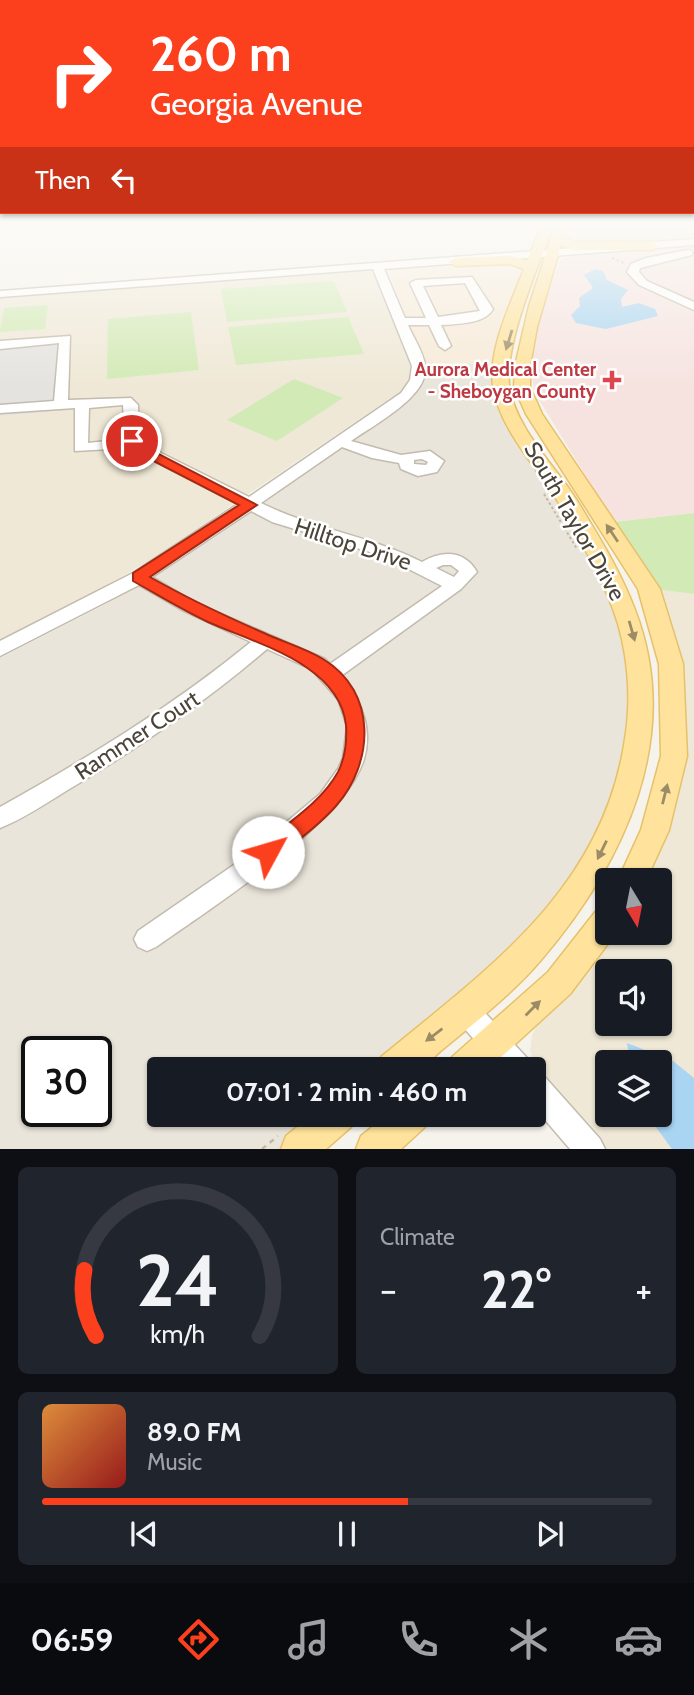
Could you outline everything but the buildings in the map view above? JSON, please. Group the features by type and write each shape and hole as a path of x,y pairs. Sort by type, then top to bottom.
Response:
{"main road":[{"name":"South Taylor Drive","path":"408,1057 466,1011 526,955 556,921 600,856 627,795 642,724 641,669 633,631 621,600 565,497 512,413 500,384 503,361 534,280"},
{"name":"South Taylor Drive","path":"540,280 523,365 522,386 534,414 649,589 671,664 674,755 654,830 637,868"},
{"path":"477,1057 559,983 595,936"},
{"path":"299,1149 325,1127"},
{"path":"374,1149 399,1127"}],"street":[{"path":"0,294 194,280"},
{"path":"0,649 139,577 250,505 398,403 417,380 419,366 383,280"},
{"path":"439,280 416,283 445,346"},
{"path":"401,322 485,313 487,309 468,280"},
{"path":"638,280 694,306"},
{"path":"0,345 66,339 61,403"},
{"path":"0,410 61,403 121,400 129,402 132,443 80,448 82,403"},
{"path":"341,442 377,455 405,460"},
{"name":"Hilltop Drive","path":"132,443 250,505 300,527 380,550 425,568 439,559 460,562 468,572 454,585 330,674"},
{"path":"139,577 190,607 303,656 330,674 347,696 356,726 354,758 338,790 249,867 147,939"},
{"name":"Rammer Court","path":"0,818 147,731 211,685 265,640"},
{"path":"466,1011 507,1057"},
{"path":"546,1100 590,1149"}],"path":[{"path":"544,494 579,553"}],"shaded area":[{"path":"222,280 376,280 410,365 410,378 401,391 155,557 83,599 0,640 0,296"},
{"path":"391,280 521,280 496,364 425,363"},
{"name":"Aurora Medical Center - Sheboygan County","path":"553,280 694,280 694,513 614,522 535,393 529,362 538,322"},
{"path":"69,336 65,410 0,416 0,342"},
{"path":"425,363 496,364 498,381 597,563 633,666 625,773 575,880 475,988 392,1057 147,1057 147,1127 310,1127 284,1149 0,1149 0,658 106,604 214,538 413,398 425,381"},
{"path":"655,589 694,594 694,1149 606,1149 546,1085 546,1057 532,1057 532,1035 538,1023 606,945 672,945 672,868 652,868 663,842 684,752 686,716 680,659"}],"green space":[{"path":"334,281 347,312 227,322 221,289"},
{"path":"48,305 45,329 0,332 4,308"},
{"path":"191,312 199,370 107,379 108,319"},
{"path":"348,317 364,354 236,365 228,327"},
{"path":"294,379 343,398 277,441 227,420"},
{"path":"694,513 694,594 655,589 614,522"}],"water":[{"path":"587,280 607,280 628,290 621,299 622,307 639,303 655,309 658,316 606,329 576,323 571,315 580,306 579,298 593,288"},
{"path":"627,1043 645,1050 628,1050"},
{"path":"672,1061 694,1078 694,1149 672,1149 656,1127 672,1127"}],"place":[{"name":"Aurora Medical Center - Sheboygan County","path":"612,380"}],"route":[{"path":"132,441 141,449 250,505 139,577 190,607 318,664 338,683 353,710 357,742 354,758 338,790 268,852"}]}
